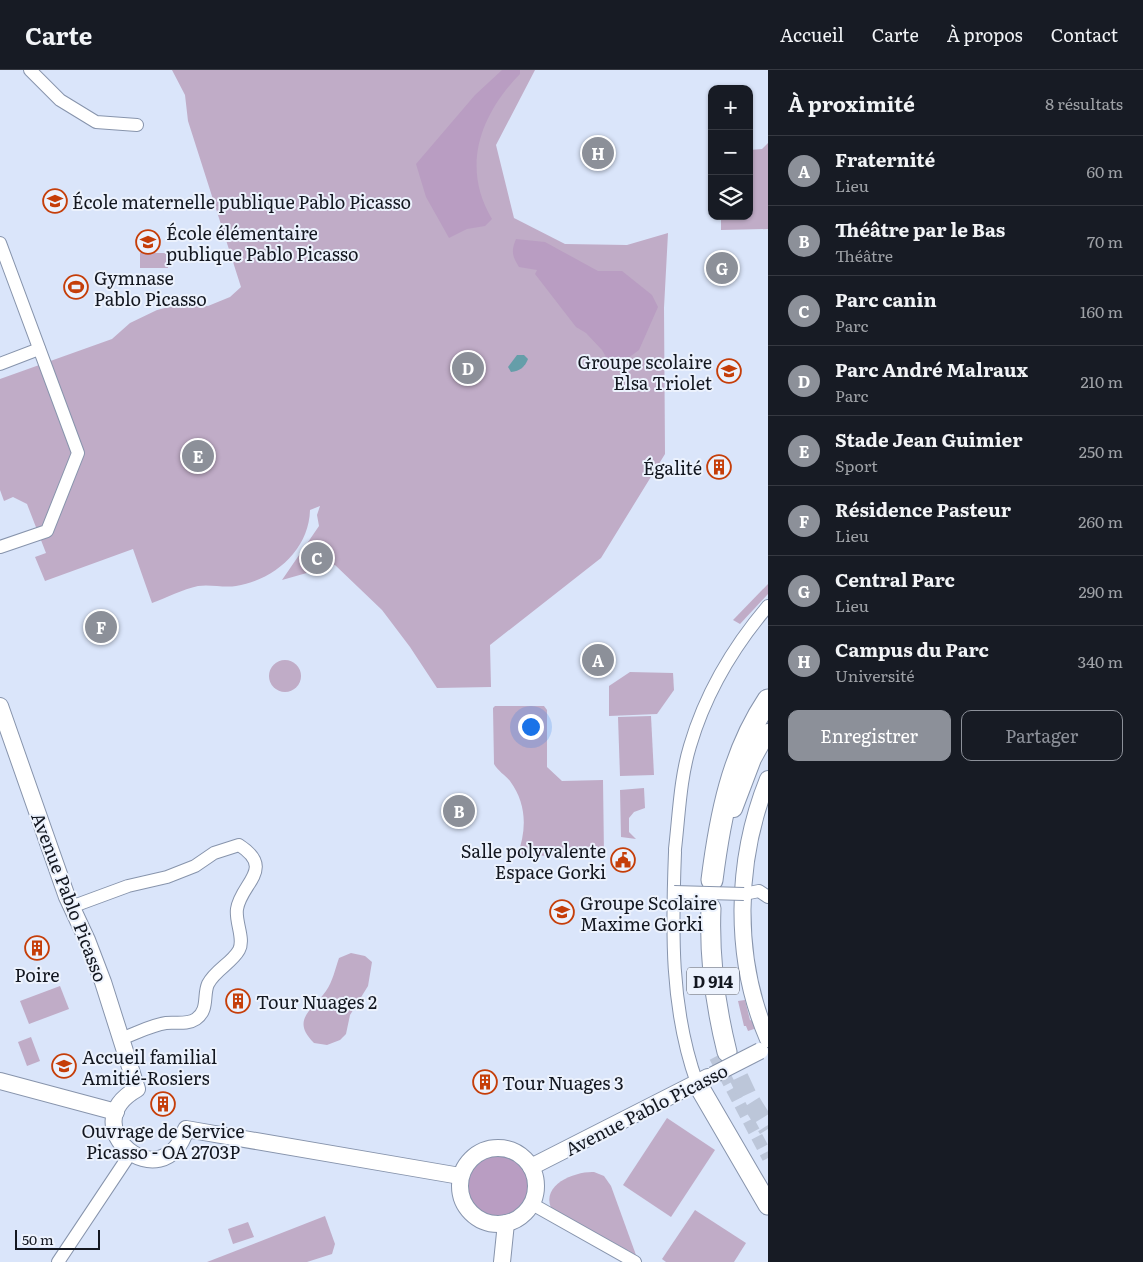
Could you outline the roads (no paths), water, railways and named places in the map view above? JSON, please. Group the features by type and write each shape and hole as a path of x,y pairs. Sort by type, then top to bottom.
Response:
{"highway":[{"path":"714,880 729,787 744,744 768,700"}],"main road":[{"name":"D 914","path":"711,908 710,954 714,988 727,1052"},
{"path":"705,1079 768,1206"}],"street":[{"path":"30,70 60,100 96,122 137,125"},
{"path":"0,243 78,453 48,531 4,546"},
{"path":"0,364 39,349"},
{"path":"705,1079 687,1051 678,1004 672,937 675,850 681,793 690,746 731,655 768,606"},
{"name":"Avenue Pablo Picasso","path":"0,706 71,907 94,957 138,1089 124,1098 116,1112"},
{"path":"714,880 738,794 752,758 768,732"},
{"path":"765,1046 750,987 745,948 744,894 745,866 752,830 768,779"},
{"path":"71,907 128,886 167,877 195,866 214,853 239,844 251,853 255,862 255,874 237,911 240,947 237,954 213,975 207,986 206,999 201,1013 196,1019 188,1022 162,1024 120,1039"},
{"path":"674,892 744,894 759,891 768,897"},
{"name":"Avenue Pablo Picasso","path":"531,1166 705,1079 765,1046"},
{"path":"0,1081 116,1112 114,1122 115,1134 120,1144 130,1154 148,1159 168,1154 180,1143 186,1129 460,1176"},
{"path":"489,1149 508,1149 518,1153 531,1166 536,1183 532,1204 526,1212 506,1223 491,1223 476,1217 466,1206 461,1191 460,1176 474,1156 489,1149"},
{"path":"58,1262 130,1154"},
{"path":"532,1204 635,1262"},
{"path":"502,1262 506,1223"}],"tunnel":[{"path":"727,1052 748,1097 768,1129"},
{"path":"715,1057 768,1158"}],"place":[{"name":"Campus du Parc","path":"598,153"},
{"name":"École maternelle publique Pablo Picasso","path":"55,201"},
{"name":"École élémentaire publique Pablo Picasso","path":"148,242"},
{"name":"Central Parc","path":"722,268"},
{"name":"Gymnase Pablo Picasso","path":"76,287"},
{"name":"Parc André Malraux","path":"468,368"},
{"name":"Groupe scolaire Elsa Triolet","path":"729,371"},
{"name":"Stade Jean Guimier","path":"198,456"},
{"name":"Égalité","path":"719,467"},
{"name":"Parc canin","path":"317,558"},
{"name":"Résidence Pasteur","path":"101,627"},
{"name":"Fraternité","path":"598,660"},
{"name":"Théâtre par le Bas","path":"459,811"},
{"name":"Salle polyvalente Espace Gorki","path":"623,860"},
{"name":"Groupe Scolaire Maxime Gorki","path":"562,912"},
{"name":"Poire","path":"37,948"},
{"name":"Tour Nuages 2","path":"238,1001"},
{"name":"Accueil familial Amitié-Rosiers","path":"64,1066"},
{"name":"Tour Nuages 3","path":"485,1082"},
{"name":"Ouvrage de Service Picasso - OA 2703P","path":"163,1104"}]}
